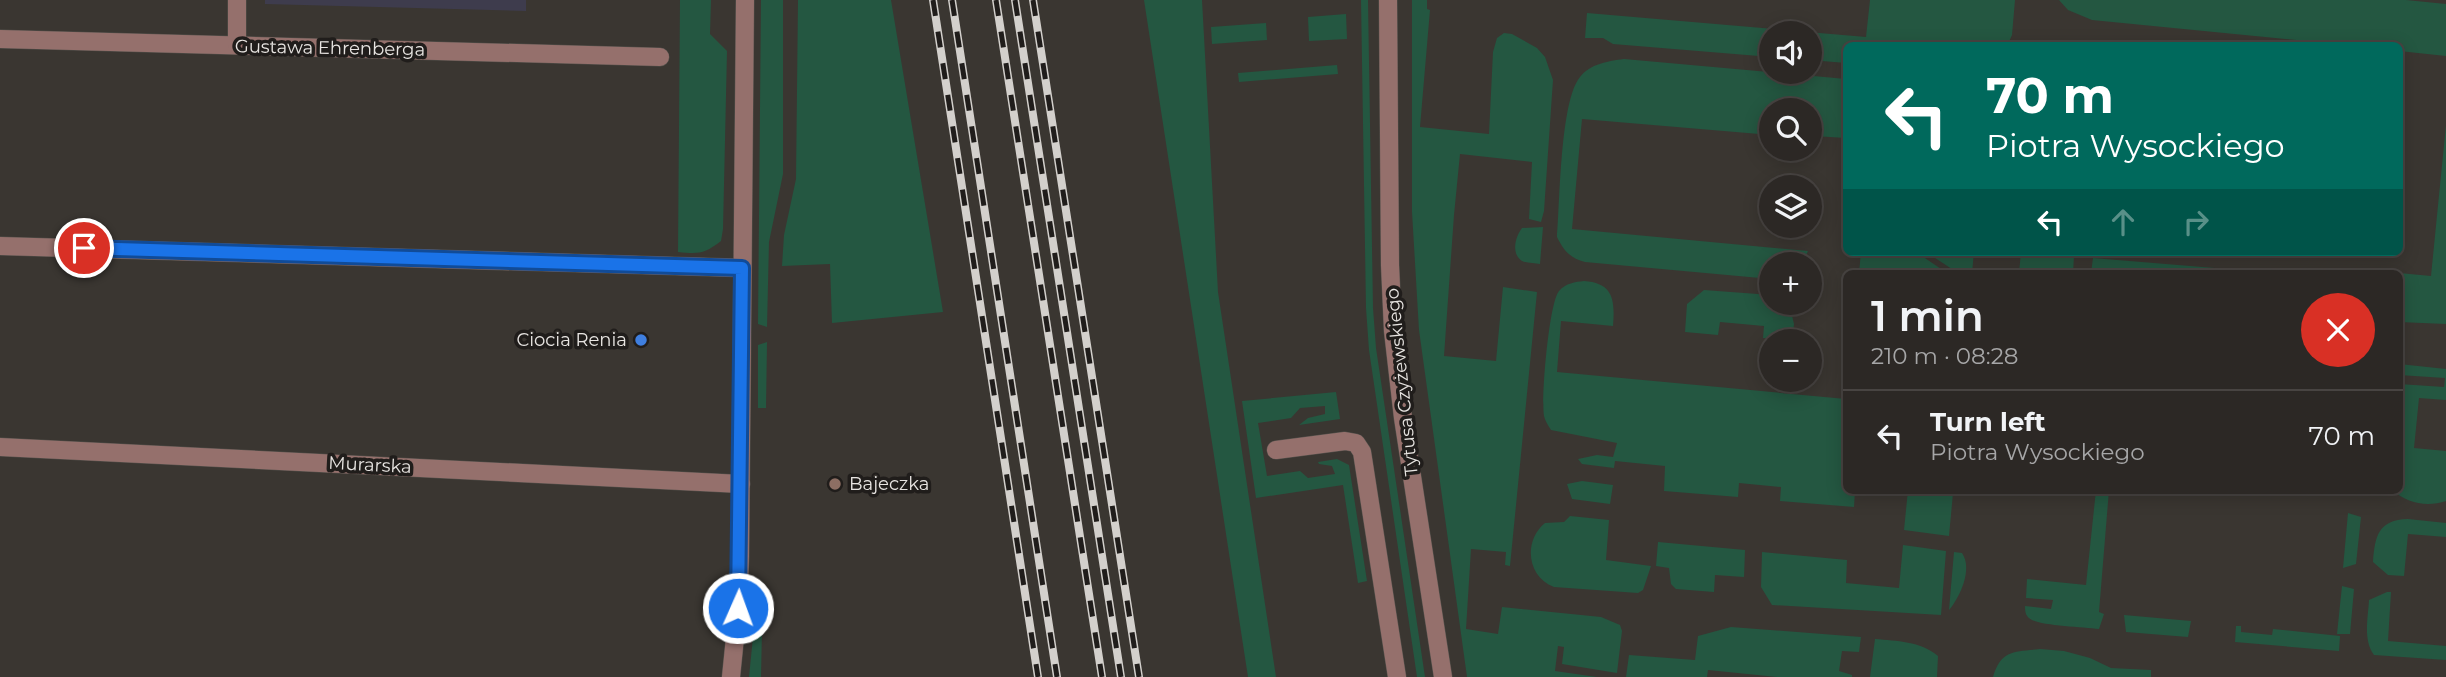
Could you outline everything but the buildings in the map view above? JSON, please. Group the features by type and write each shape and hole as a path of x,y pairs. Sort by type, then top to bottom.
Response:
{"street":[{"path":"237,0 237,45"},
{"path":"731,677 738,608 741,484 745,0"},
{"name":"Tytusa Czyżewskiego","path":"1388,0 1393,331 1403,418 1443,677"},
{"name":"Gustawa Ehrenberga","path":"0,39 660,57"},
{"path":"0,246 742,268"},
{"path":"1276,450 1345,440 1356,443 1362,452 1397,677"},
{"name":"Murarska","path":"0,447 741,484"}],"shaded area":[{"path":"265,0 526,0 526,11 265,4"}],"green space":[{"path":"680,0 711,0 710,34 727,51 723,229 721,241 696,253 678,252"},
{"path":"761,0 783,0 783,174 769,242 767,327 758,324"},
{"path":"798,0 891,0 943,312 832,323 830,264 782,266 784,235 796,179"},
{"path":"1144,0 1202,0 1218,292 1276,677 1248,677"},
{"path":"1361,0 1368,0 1376,348 1425,677 1417,677 1369,350"},
{"path":"1412,0 1427,0 1427,9 1430,10 1420,127 1489,134 1493,52 1497,38 1504,33 1512,34 1537,48 1545,57 1553,80 1541,222 1529,219 1532,162 1460,154 1444,356 1496,361 1503,287 1537,292 1510,566 1505,565 1506,552 1471,549 1466,629 1498,634 1502,607 1601,617 1620,625 1622,631 1617,673 1562,664 1564,647 1558,646 1555,671 1597,677 1467,677 1419,330 1412,212"},
{"path":"1870,0 2015,0 2012,35 2009,42 1843,42 1843,63 1822,61 1822,33 1866,37"},
{"path":"2059,0 2406,0 2446,4 2446,56 2403,51 2403,42 2316,42 2092,20 2068,10"},
{"path":"1587,13 1759,28 1759,56 1613,44 1603,38 1585,38"},
{"path":"1346,14 1347,39 1309,41 1308,17"},
{"path":"1266,23 1267,40 1212,44 1211,27"},
{"path":"1624,59 1759,71 1759,84 1822,84 1822,77 1843,79 1843,138 1822,136 1822,98 1759,98 1759,134 1582,119 1572,229 1808,252 1759,252 1759,278 1585,262 1571,256 1557,237 1565,129 1573,89 1580,77 1594,66"},
{"path":"1337,65 1338,74 1239,82 1238,73"},
{"path":"2446,125 2446,324 2403,322 2403,273 2431,276"},
{"path":"1543,227 1540,264 1522,261 1515,250 1522,228"},
{"path":"1861,256 1922,256 1943,270 1859,270"},
{"path":"1932,256 1974,256 1972,270 1953,270"},
{"path":"2021,256 2074,256 2073,270 2019,270"},
{"path":"2093,258 2239,270 2091,270"},
{"path":"1584,281 1594,282 1607,290 1613,301 1613,326 1561,321 1557,372 1843,399 1843,494 1855,494 1854,507 1780,501 1781,487 1739,483 1738,497 1664,491 1665,466 1615,461 1614,468 1582,464 1578,459 1597,455 1613,457 1617,443 1551,430 1544,418 1545,372 1552,313 1555,299 1565,286"},
{"path":"1704,290 1759,294 1759,315 1792,315 1793,329 1764,329 1764,326 1720,322 1718,335 1685,332 1687,304"},
{"path":"767,342 766,408 758,408 758,345"},
{"path":"2403,364 2446,369 2446,400 2419,398 2414,448 2446,451 2446,501 2418,503 2398,494 2403,494 2403,384 2444,387 2445,378 2403,375"},
{"path":"1336,392 1340,419 1299,425 1308,418 1325,414 1325,406 1300,408 1291,418 1258,423 1267,476 1300,471 1308,478 1335,474 1332,466 1318,462 1337,459 1349,465 1367,581 1358,583 1343,485 1256,498 1242,401"},
{"path":"1582,481 1613,485 1610,504 1572,499 1567,484"},
{"path":"1908,494 1953,494 1949,536 1904,530"},
{"path":"2096,494 2109,494 2099,612 2104,614 2099,629 2055,625 2028,618 2025,606 2051,609 2053,600 2026,598 2027,579 2086,585"},
{"path":"2348,513 2361,517 2356,564 2343,568"},
{"path":"1570,516 1609,520 1606,560 1651,566 1643,590 1638,593 1554,587 1538,575 1531,558 1533,539 1545,523 1564,522"},
{"path":"2408,519 2446,523 2446,537 2408,534 2404,576 2388,575 2373,562 2377,537 2390,522"},
{"path":"1658,542 1745,550 1744,577 1715,575 1714,592 1676,589 1671,584 1669,568 1656,566"},
{"path":"1903,545 1946,551 1941,615 1772,605 1761,587 1762,552 1847,560 1846,583 1899,588"},
{"path":"1954,552 1962,553 1966,575 1949,610"},
{"path":"763,582 761,677 749,677 757,597"},
{"path":"2342,586 2354,589 2350,634 2337,634"},
{"path":"2391,592 2388,641 2446,646 2446,660 2374,655 2367,636 2369,600"},
{"path":"2124,615 2191,621 2188,637 2126,632"},
{"path":"2236,626 2241,626 2241,632 2272,635 2273,629 2340,636 2339,651 2235,642"},
{"path":"1731,627 1861,637 1859,652 1842,651 1839,671 1852,677 1777,677 1708,670 1707,677 1626,677 1629,655 1695,660 1698,636"},
{"path":"1875,639 1908,643 1931,651 1938,656 1937,677 1870,677"},
{"path":"2040,649 2064,651 2090,658 2111,668 2151,670 2151,677 1993,677 2000,661 2010,654"}],"railway":[{"path":"933,0 1038,677"},
{"path":"952,0 1057,677"},
{"path":"996,0 1102,677"},
{"path":"1015,0 1121,677"},
{"path":"1033,0 1139,677"}],"place":[{"name":"Ciocia Renia","path":"641,340"},
{"name":"Bajeczka","path":"835,484"}],"route":[{"path":"84,248 742,268 738,608"}]}
